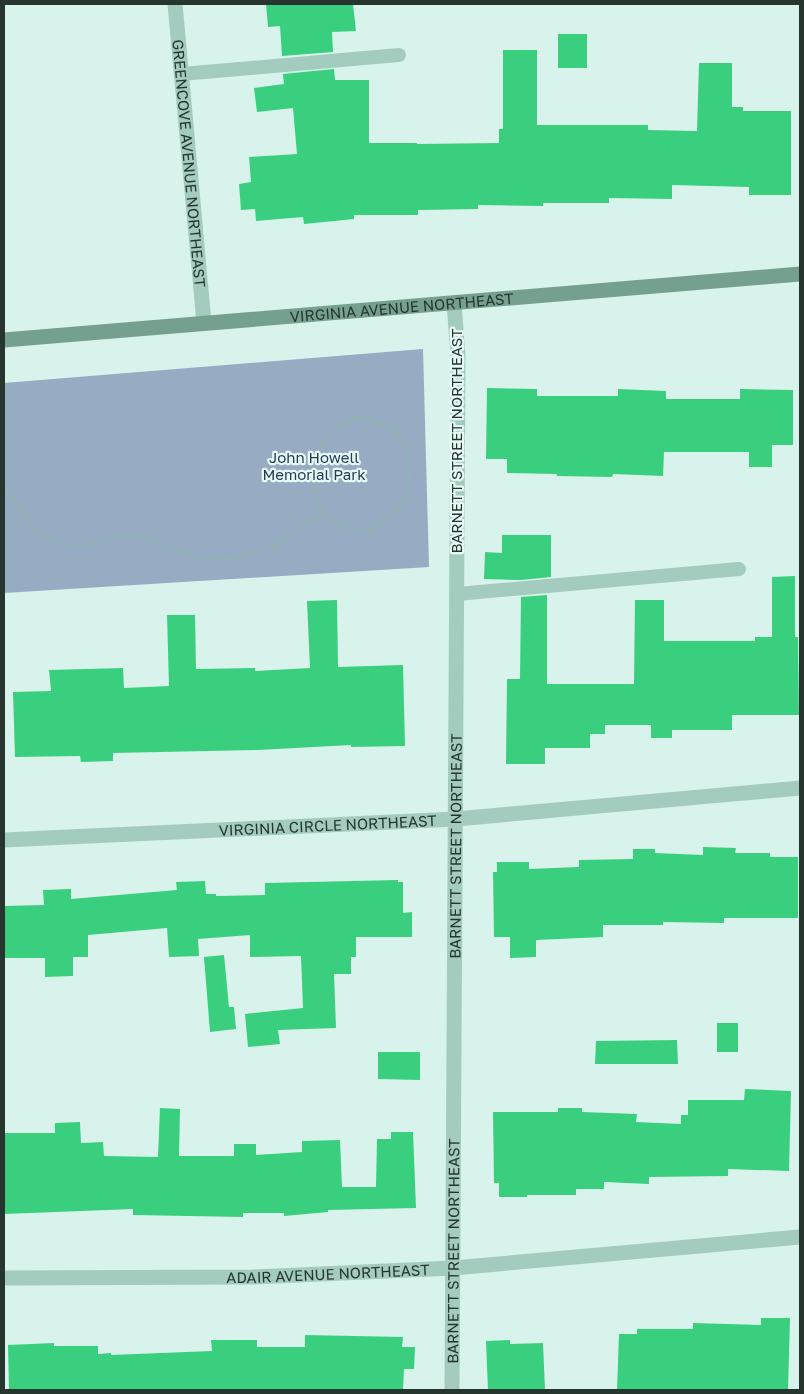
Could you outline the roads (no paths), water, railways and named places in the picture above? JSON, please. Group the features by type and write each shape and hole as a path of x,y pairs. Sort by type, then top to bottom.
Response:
{"street":[{"name":"GREENCOVE AVENUE NORTHEAST","path":"176,4 204,323"},
{"name":"VIRGINIA AVENUE NORTHEAST","path":"4,340 800,274"},
{"name":"BARNETT STREET NORTHEAST","path":"452,1390 458,356 454,303"},
{"name":"VIRGINIA CIRCLE NORTHEAST","path":"4,840 456,819 800,788"},
{"name":"ADAIR AVENUE NORTHEAST","path":"4,1278 252,1277 453,1268 800,1237"}],"lane":[{"path":"182,74 399,55"},
{"path":"457,594 739,569"}],"park label":[{"name":"John Howell Memorial Park","path":"314,466"}]}
